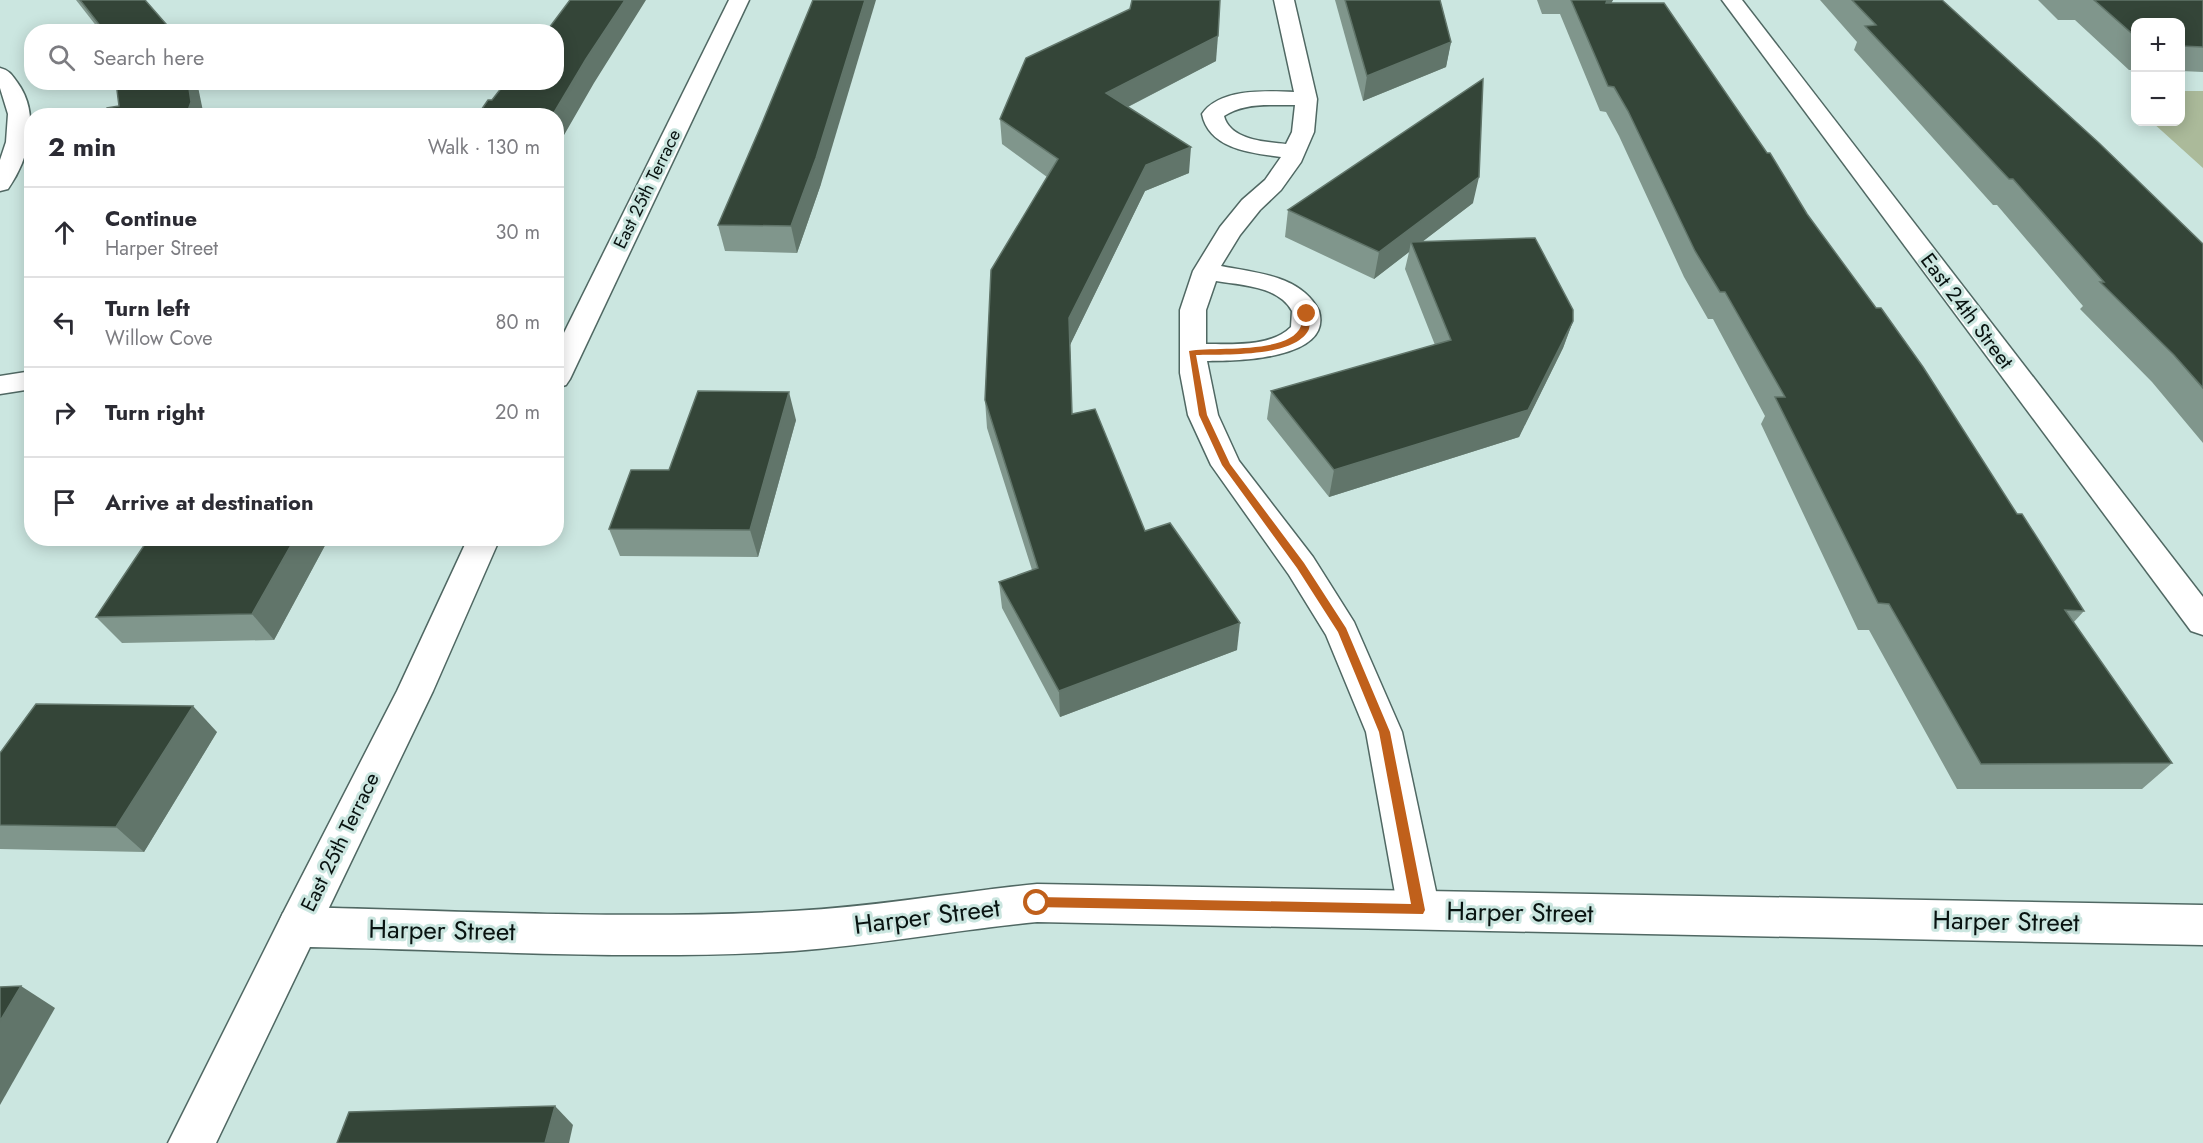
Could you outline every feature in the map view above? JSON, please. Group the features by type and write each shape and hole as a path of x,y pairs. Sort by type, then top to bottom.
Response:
{"street":[{"name":"East 25th Terrace","path":"564,346 570,322 739,0"},
{"path":"1284,0 1306,99 1303,132 1294,152 1273,185 1229,232 1206,271 1193,310 1192,353 1203,415 1226,465 1301,566 1342,631 1384,732 1419,910"},
{"name":"East 24th Street","path":"1732,0 2203,622"},
{"path":"0,74 9,83 19,102 21,126 11,164 0,184"},
{"path":"1294,152 1257,147 1220,133 1213,124 1213,114 1223,106 1238,101 1306,99"},
{"path":"1192,353 1271,348 1291,342 1305,329 1307,314 1300,300 1283,289 1206,271"},
{"path":"0,385 24,381"},
{"name":"East 25th Terrace","path":"191,1143 415,691 480,546"},
{"name":"Harper Street","path":"298,927 660,934 793,931 890,922 967,910 1037,903 2203,925"}],"green space":[{"path":"2185,91 2203,91 2203,168 2156,126 2185,126"}],"building":[{"path":"80,0 145,0 166,24 99,24"},
{"path":"570,0 625,0 557,108 482,108 500,90 564,90 564,24 552,24"},
{"path":"813,0 865,0 816,158 791,226 718,225 760,128"},
{"path":"1132,0 1220,0 1218,36 1106,93 1191,147 1146,165 1069,318 1072,414 1095,409 1145,531 1170,523 1240,623 1059,691 999,582 1038,568 985,400 991,270 1058,159 1000,119 1026,58 1130,9"},
{"path":"1345,0 1440,0 1451,42 1367,76"},
{"path":"1571,0 1607,0 1606,3 1664,3 1767,153 1770,153 1807,214 1876,308 1881,308 1923,367 2017,514 2022,514 2084,611 2065,610 2172,763 1981,764 1889,604 1878,603 1775,397 1785,397 1725,292 1720,292 1695,251 1628,111 1614,87 1608,86"},
{"path":"1852,0 1942,0 2099,143 2203,244 2203,388 2174,355 2100,282 2104,282 2013,179 2009,179 1865,26 1876,25"},
{"path":"2094,0 2203,0 2203,47 2185,46 2185,18 2131,18 2131,33"},
{"path":"1483,79 1479,177 1379,252 1288,210"},
{"path":"117,90 189,90 191,102 189,108 107,108 119,106"},
{"path":"1535,238 1573,310 1573,321 1528,410 1334,470 1271,391 1451,340 1411,242"},
{"path":"698,391 789,392 750,530 609,529 631,470 669,470"},
{"path":"144,546 290,546 252,614 96,617"},
{"path":"36,704 193,706 116,827 0,825 0,753"},
{"path":"21,986 0,1021 0,987"},
{"path":"555,1106 545,1143 337,1143 349,1112"}],"route":[{"path":"1037,903 1419,910 1384,732 1342,631 1301,566 1258,512 1226,465 1203,415 1194,373 1192,353 1242,352 1271,348 1291,342 1305,329 1307,314"}]}
